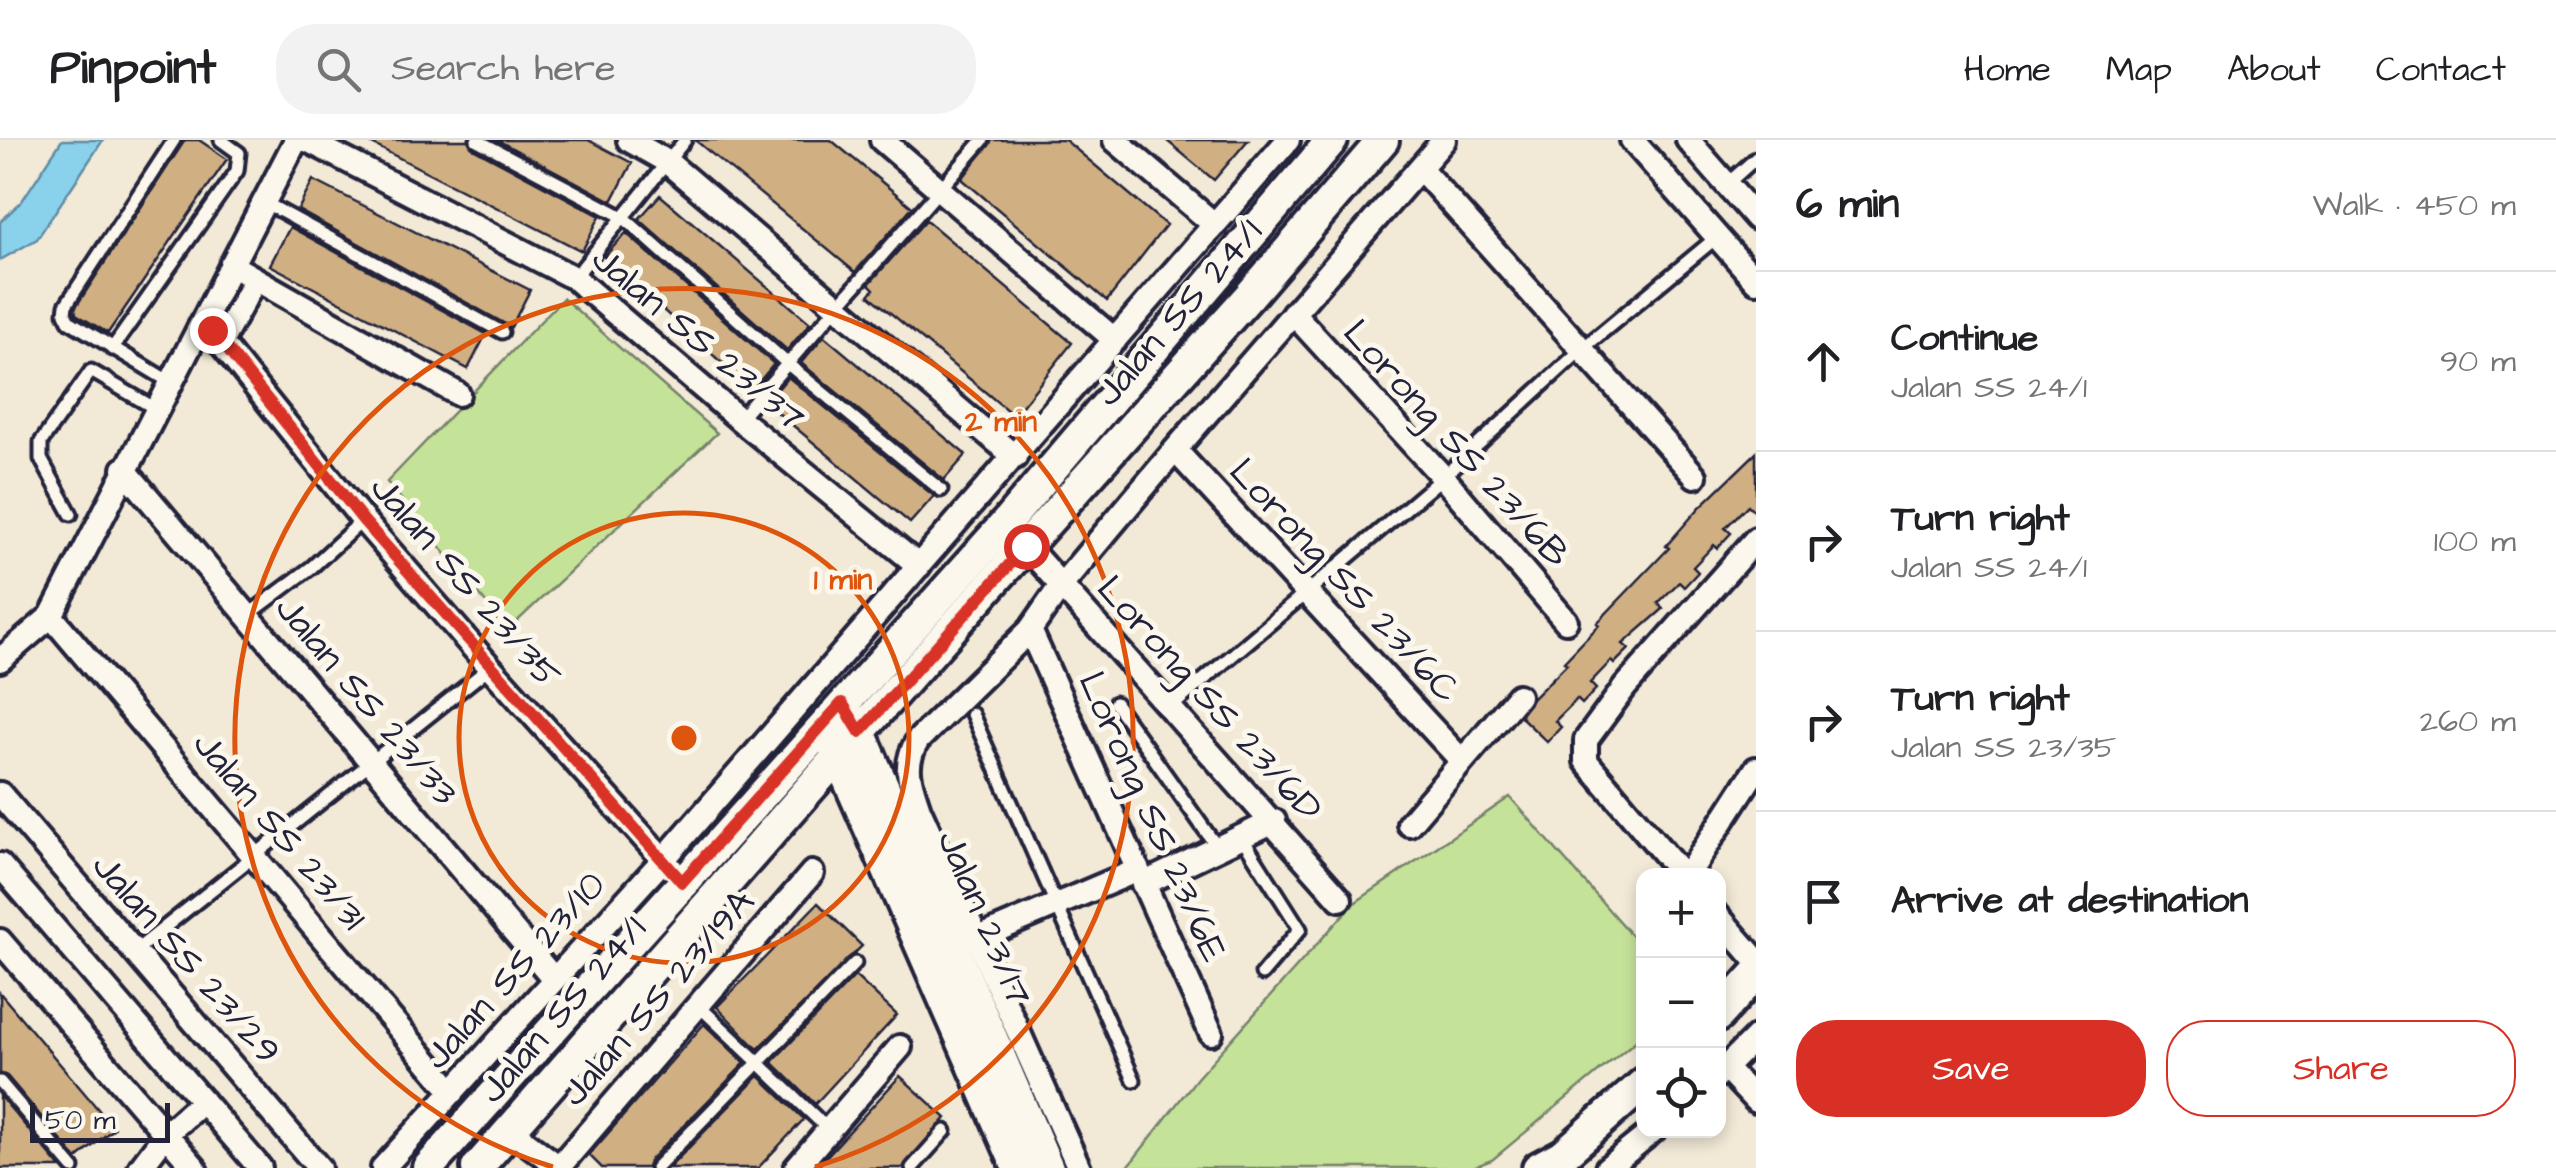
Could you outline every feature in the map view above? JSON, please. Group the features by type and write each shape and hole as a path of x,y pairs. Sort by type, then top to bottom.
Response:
{"main road":[{"name":"Jalan SS 24/1","path":"428,1168 673,871 832,714 1006,523 1332,140"},
{"name":"Jalan SS 24/1","path":"477,1168 1383,140"},
{"name":"Jalan 23/17","path":"832,714 860,732 1048,1168"},
{"name":"Jalan 23/17","path":"832,714 839,755 1018,1168"},
{"path":"1726,1007 1756,974"},
{"path":"1538,1168 1564,1154 1636,1090"}],"street":[{"path":"0,660 51,616 296,140"},
{"name":"Jalan SS 23/37","path":"307,140 574,278 919,566"},
{"path":"629,140 666,161 1015,457"},
{"path":"882,140 1115,340"},
{"path":"1115,140 1215,225"},
{"name":"Jalan SS 23/10","path":"383,1168 554,979 673,871 919,566 1288,140"},
{"path":"1079,1168 919,809 906,770 910,754 918,740 1030,630 1060,587 1174,450 1444,140"},
{"path":"1632,140 1756,281"},
{"path":"1688,140 1745,198"},
{"path":"1420,168 1695,476"},
{"path":"231,265 458,394"},
{"path":"220,342 256,280"},
{"name":"Lorong SS 23/6B","path":"1293,314 1442,477 1566,621"},
{"name":"Jalan SS 23/35","path":"203,321 363,520 673,871"},
{"name":"Lorong SS 23/6C","path":"1174,450 1462,761"},
{"name":"Jalan SS 23/33","path":"124,469 554,979"},
{"path":"1678,868 1586,761 1586,740 1625,687 1756,539"},
{"name":"Lorong SS 23/6D","path":"1026,546 1340,899"},
{"name":"Jalan SS 23/31","path":"51,616 453,1092"},
{"name":"Lorong SS 23/6E","path":"1030,630 1211,1033"},
{"path":"1409,824 1518,696"},
{"path":"1690,868 1756,769"},
{"name":"Jalan SS 23/29","path":"0,794 319,1168"},
{"path":"976,938 1058,903 1217,848 1274,822"},
{"path":"0,865 260,1168"},
{"name":"Jalan SS 23/19A","path":"559,1168 812,873"},
{"path":"1726,925 1756,960"},
{"path":"0,941 195,1168"},
{"path":"1726,1068 1756,1038"},
{"path":"796,1168 900,1047"},
{"path":"1726,1075 1756,1100"},
{"path":"140,1168 164,1135 203,1102"},
{"path":"510,1130 559,1168"},
{"path":"1607,1168 1644,1138"}],"lane":[{"path":"170,382 112,349 69,320 65,313 66,305 174,140"},
{"path":"112,349 237,171 239,154 220,140"},
{"path":"477,140 623,216 789,365 941,490"},
{"path":"574,278 685,140"},
{"path":"739,419 984,140"},
{"path":"1745,198 1756,158"},
{"path":"264,202 502,332"},
{"path":"1169,709 1442,477 1582,349 1718,237"},
{"path":"71,514 41,459 41,442 91,371 156,409"},
{"path":"248,615 312,567 363,520"},
{"path":"134,953 490,667"},
{"path":"1115,704 1217,848"},
{"path":"972,714 1134,1080"},
{"path":"1241,836 1300,929 1262,974"},
{"path":"656,1168 855,963"},
{"path":"698,1005 829,1130"},
{"path":"0,1082 73,1168"},
{"path":"912,1168 945,1132"}],"green space":[{"path":"563,298 717,433 508,630 387,482"},
{"path":"1510,797 1636,941 1636,1041 1492,1160 1471,1168 1127,1168 1197,1078 1353,904"}],"water":[{"path":"62,140 103,140 37,239 0,260 0,222 22,201"}],"building":[{"path":"185,140 199,140 227,159 108,333 76,314 75,308"},
{"path":"364,140 468,140 473,148 600,216 582,251"},
{"path":"497,140 588,140 632,163 612,201"},
{"path":"695,140 831,140 912,207 855,272"},
{"path":"992,140 1065,140 1166,225 1107,301 962,179"},
{"path":"1166,140 1248,140 1214,180"},
{"path":"313,180 530,290 511,327 298,210"},
{"path":"660,195 810,323 787,350 639,219"},
{"path":"926,220 1072,343 1014,416 869,295 874,289 869,284"},
{"path":"290,227 486,334 468,369 270,265"},
{"path":"626,233 774,364 752,390 604,257"},
{"path":"824,336 966,455 944,480 801,363"},
{"path":"788,377 934,496 910,523 766,403"},
{"path":"1756,453 1756,513 1748,505 1725,528 1731,533 1693,567 1698,572 1684,587 1679,582 1658,603 1663,609 1623,644 1629,649 1590,683 1596,689 1582,704 1577,699 1555,721 1561,727 1547,742 1520,716 1532,699 1669,548 1666,546 1700,507"},
{"path":"818,903 862,946 758,1049 717,1007"},
{"path":"855,976 897,1015 815,1104 772,1062"},
{"path":"0,993 114,1128 77,1159 7,1076 0,1073"},
{"path":"704,1024 745,1063 649,1161 647,1168 602,1168 589,1155"},
{"path":"759,1076 804,1119 758,1168 669,1168"},
{"path":"900,1076 946,1118 903,1168 816,1168"},
{"path":"0,1096 61,1168 0,1168"}],"route":[{"path":"212,330 363,520 682,882 842,703 860,732 1026,546"}]}
